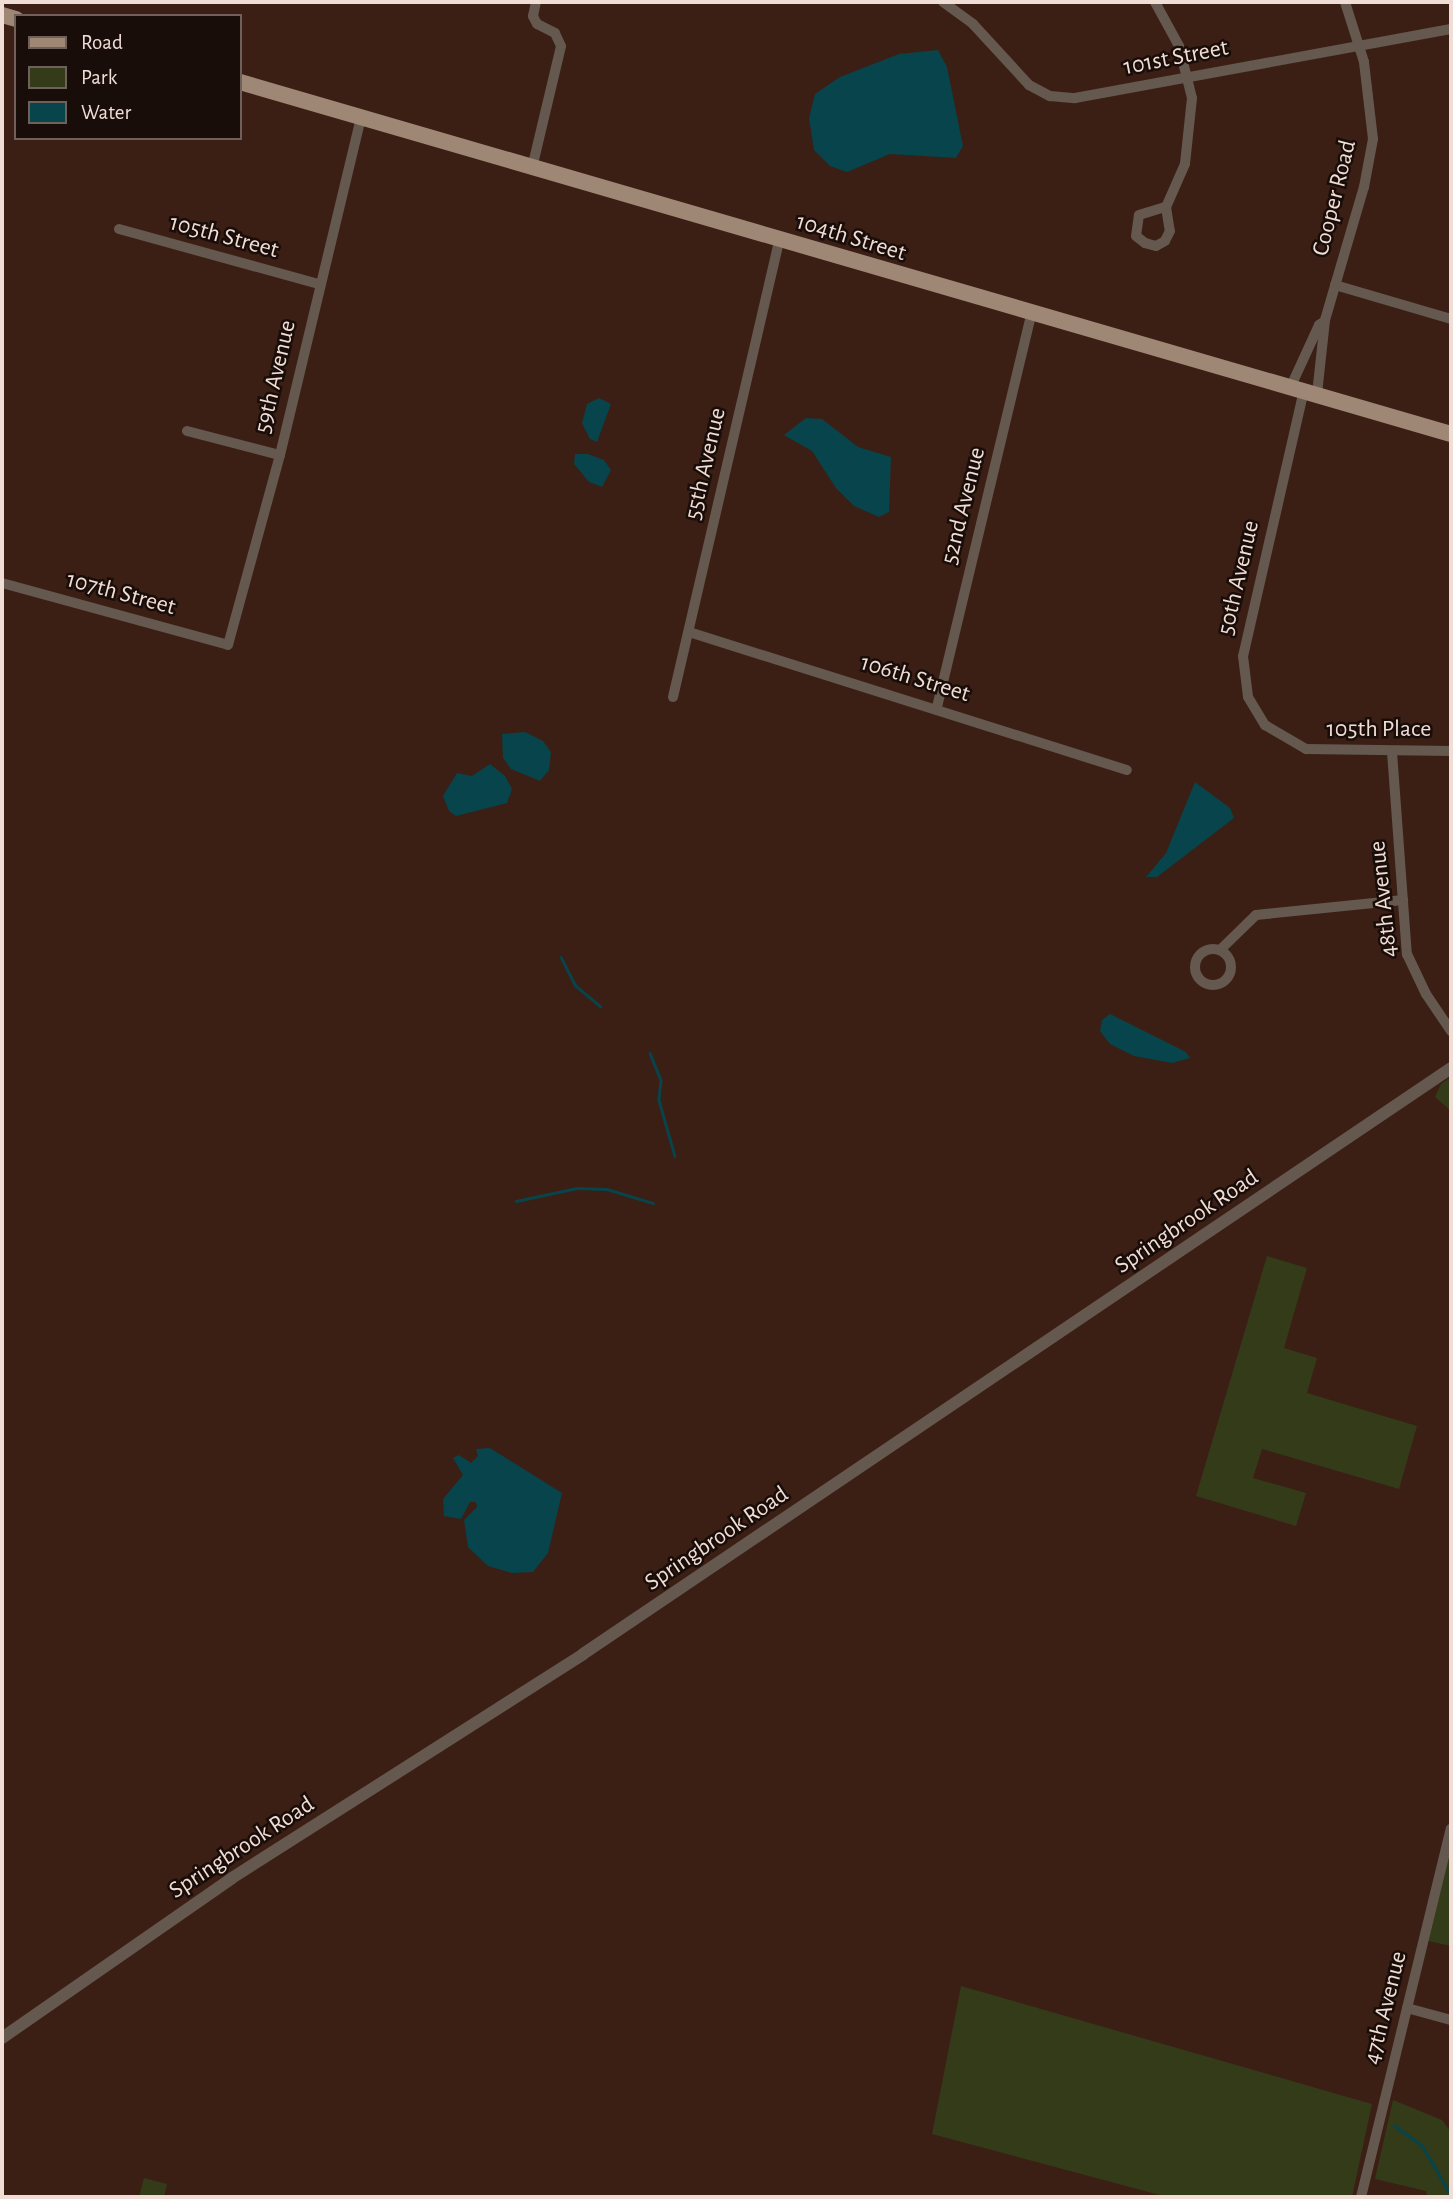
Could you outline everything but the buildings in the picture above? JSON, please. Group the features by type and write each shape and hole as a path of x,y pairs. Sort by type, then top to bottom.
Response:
{"main road":[{"name":"104th Street","path":"242,83 1031,316 1304,390 1451,434"}],"street":[{"path":"533,167 561,46 555,33 533,16 536,2"},
{"name":"101st Street","path":"943,2 972,24 1029,85 1050,96 1075,98 1451,29"},
{"path":"1155,2 1179,46 1189,77 1191,139 1166,207"},
{"name":"Cooper Road","path":"1304,390 1371,152 1371,102 1359,46 1345,2"},
{"name":"59th Avenue","path":"228,645 280,455 318,284 361,117"},
{"name":"105th Street","path":"119,229 318,284"},
{"name":"55th Avenue","path":"673,697 779,240"},
{"path":"1335,285 1451,319"},
{"name":"52nd Avenue","path":"937,707 1031,316"},
{"name":"Cooper Road","path":"1304,390 1319,325 1325,321"},
{"name":"50th Avenue","path":"1304,390 1242,670 1248,697 1265,725 1306,749"},
{"path":"187,432 280,455"},
{"name":"107th Street","path":"2,583 228,645"},
{"name":"106th Street","path":"689,632 937,707 1127,770"},
{"name":"105th Place","path":"1306,749 1451,751"},
{"name":"48th Avenue","path":"1392,752 1407,954 1426,994 1451,1031"},
{"path":"1220,950 1256,915 1403,900"},
{"name":"Springbrook Road","path":"2,2038 232,1878 583,1654 1451,1068"},
{"name":"47th Avenue","path":"1361,2197 1451,1829"},
{"path":"1407,2008 1451,2021"}],"green space":[{"path":"1451,1077 1451,1111 1435,1097 1441,1084"},
{"path":"1267,1256 1307,1268 1284,1348 1317,1358 1307,1393 1417,1426 1399,1489 1262,1449 1253,1478 1306,1493 1296,1526 1196,1496"},
{"path":"1451,1829 1451,1946 1424,1940"},
{"path":"961,1986 1372,2104 1352,2197 1167,2197 932,2134"},
{"path":"1393,2100 1442,2120 1451,2132 1451,2197 1427,2197 1426,2191 1375,2179"},
{"path":"144,2178 167,2184 164,2197 139,2197"}],"water":[{"path":"938,50 947,67 963,146 956,158 890,154 847,172 830,166 814,150 809,118 815,94 840,77 899,54"},
{"path":"599,398 611,404 597,442 590,439 582,423 587,404"},
{"path":"806,418 822,419 858,447 891,457 889,512 879,517 854,506 836,488 812,451 784,435"},
{"path":"575,454 588,454 604,460 611,470 602,487 589,482 574,464"},
{"path":"525,732 543,741 551,752 549,770 540,781 511,769 503,758 502,734"},
{"path":"490,764 505,776 512,789 507,803 456,816 449,811 443,796 457,773 472,776"},
{"path":"1195,782 1230,808 1234,818 1157,877 1146,877 1166,853"},
{"path":"1110,1014 1186,1052 1190,1058 1172,1063 1134,1056 1110,1044 1100,1031 1102,1020"},
{"path":"490,1448 562,1493 548,1553 533,1572 512,1573 488,1566 468,1547 464,1520 477,1507 476,1502 470,1502 461,1519 444,1516 443,1499 463,1475 453,1458 459,1455 471,1463 478,1456 476,1449"}],"waterway":[{"path":"561,957 575,985 600,1006"},
{"path":"650,1053 661,1080 659,1100 675,1156"},
{"path":"516,1201 577,1188 607,1189 653,1203"},
{"path":"1394,2125 1422,2145 1451,2195"}]}
